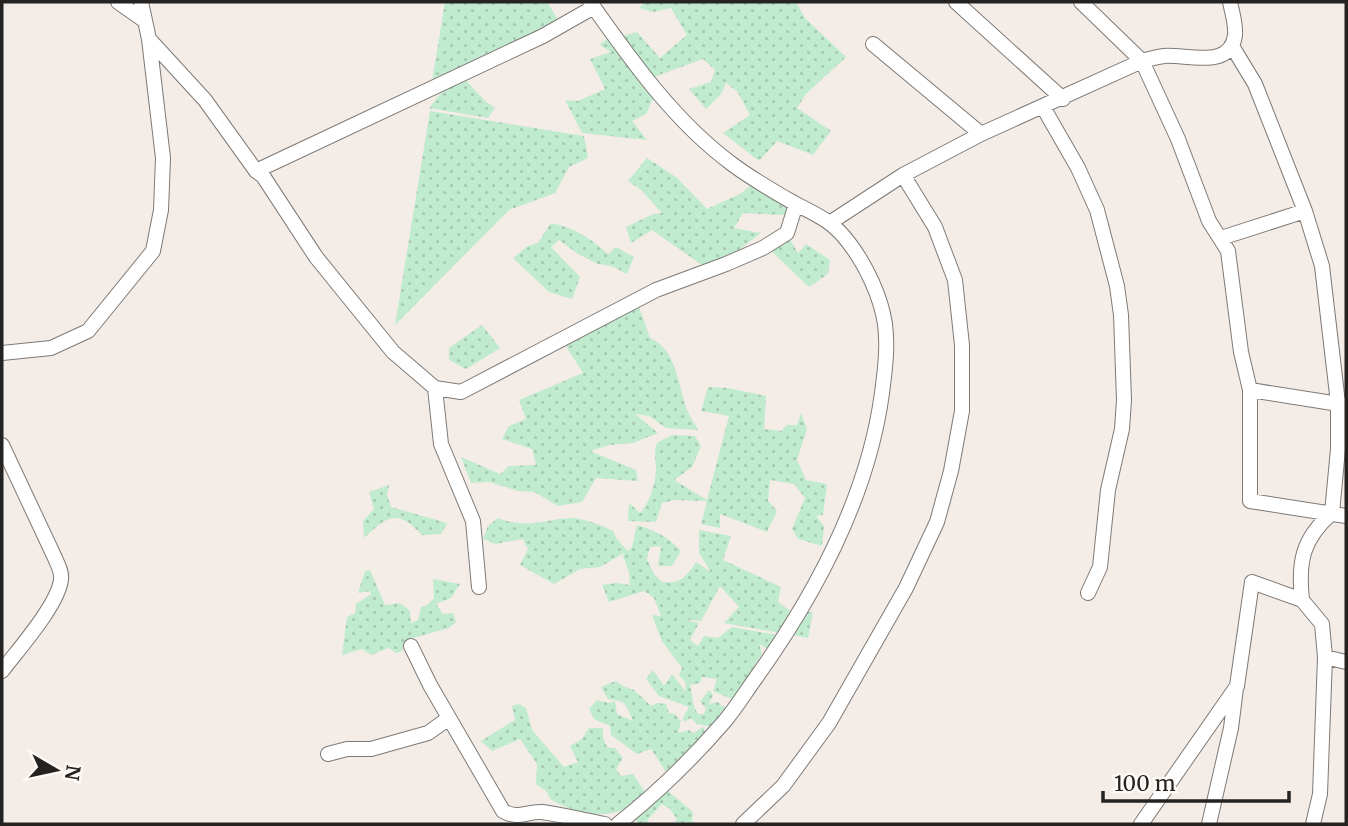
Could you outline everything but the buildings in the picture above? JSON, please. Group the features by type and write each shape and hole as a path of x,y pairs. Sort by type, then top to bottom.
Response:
{"street":[{"path":"118,2 145,21"},
{"path":"2,353 51,348 88,331 153,251 161,210 163,158 149,39 141,2"},
{"path":"956,2 1063,99"},
{"path":"1081,2 1142,61 1178,139 1209,221 1228,251 1241,352 1250,390 1250,501 1339,515"},
{"path":"831,222 903,175 981,134 1142,61 1165,56 1205,59 1220,56 1232,46 1235,36 1230,2"},
{"path":"257,171 543,36 592,5 644,75 685,124 734,166 831,222 861,262 885,323 886,366 863,480 820,573 788,631 754,681 725,721 698,750 646,801 618,824"},
{"path":"149,39 205,100 263,176 316,257 354,306 393,352 435,388 461,392 656,290 763,248 787,233 796,204"},
{"path":"873,44 981,134"},
{"path":"1232,46 1255,84 1305,211 1322,266 1342,404 1338,461 1339,515"},
{"path":"1043,107 1078,168 1097,210 1117,286 1121,315 1124,400 1122,429 1108,490 1100,567 1088,593"},
{"path":"743,824 783,786 829,723 906,588 937,522 951,471 962,411 962,345 955,280 935,227 903,175"},
{"path":"1221,238 1305,211"},
{"path":"435,388 441,444 473,521 479,587"},
{"path":"1250,390 1342,404"},
{"path":"2,445 61,572 61,581 38,624 2,671"},
{"path":"1302,600 1300,576 1306,545 1317,527 1339,515"},
{"path":"1209,824 1231,728 1252,582 1302,600 1322,624 1325,657 1320,794 1313,824"},
{"path":"411,646 503,811 512,816 538,811 605,824"},
{"path":"1325,657 1346,662"},
{"path":"1140,824 1237,686"},
{"path":"328,754 347,748 371,749 428,733 449,718"}],"green space":[{"path":"445,2 547,2 559,21 432,82"},
{"path":"645,2 796,2 805,18 846,57 806,94 797,108 831,131 813,155 777,141 759,161 723,133 750,115 737,91 726,83 721,94 706,109 689,89 711,82 715,70 703,59 651,78 656,92 646,114 632,121 647,140 582,133 565,100 578,101 605,89 590,59 611,52 600,45 609,37 616,38 637,32 660,58 687,35 671,8 653,12 639,8"},
{"path":"464,78 495,108 488,118 429,108 446,87"},
{"path":"430,111 584,136 588,158 569,167 555,193 509,210 395,325"},
{"path":"647,158 676,177 707,209 740,194 756,181 794,212 786,215 743,213 734,228 761,233 732,255 702,265 652,230 631,243 626,227 653,214 662,213 641,190 628,181"},
{"path":"551,223 582,234 608,254 616,247 634,257 627,274 578,254 559,240 551,247 580,277 572,299 549,292 513,258 528,246 538,243"},
{"path":"771,233 789,238 798,253 806,244 830,260 828,274 809,287 766,246"},
{"path":"637,301 650,338 666,351 671,359 687,410 698,430 666,428 649,416 635,414 658,433 633,443 610,445 590,451 636,470 638,481 596,478 582,502 558,506 534,492 518,491 489,482 471,483 461,457 500,474 509,466 536,465 532,449 502,439 509,426 526,419 519,400 583,373 566,346"},
{"path":"482,325 500,348 466,369 449,360 449,348"},
{"path":"708,387 766,396 764,429 781,431 787,425 797,425 801,413 807,429 797,460 806,480 827,484 823,515 816,516 824,526 822,546 798,539 792,529 805,498 794,484 770,480 768,501 777,511 767,532 720,514 720,528 701,524 707,501 675,500 662,503 656,522 628,521 629,503 640,513 650,497 655,477 657,443 672,435 695,436 701,446 692,467 674,480 707,500 729,416 701,411"},
{"path":"389,485 387,495 391,507 447,523 441,534 422,535 406,521 393,518 380,524 364,538 363,521 374,509 369,492"},
{"path":"498,518 517,523 570,518 586,520 613,531 628,551 632,547 637,525 650,529 681,551 672,566 658,566 661,546 650,547 647,559 654,574 662,582 674,582 682,578 696,562 711,572 699,553 699,530 731,536 723,560 781,587 778,602 792,612 813,612 808,638 724,623 739,607 720,586 701,621 683,619 699,623 690,640 698,646 704,636 718,638 732,627 777,635 768,649 759,644 762,654 737,698 732,699 713,691 717,679 702,677 700,683 690,685 698,714 704,714 706,708 700,702 709,690 713,695 709,704 718,702 728,707 711,727 697,724 691,718 684,722 683,718 689,707 659,696 646,679 653,670 664,686 672,674 686,692 685,682 679,675 682,668 662,641 652,615 661,616 654,598 644,591 609,602 602,585 630,585 624,553 600,567 580,569 554,584 520,565 528,549 523,539 495,544 483,539 488,526"},
{"path":"370,570 385,605 400,603 410,611 411,623 418,620 421,607 434,598 433,579 460,584 451,598 436,604 443,614 453,613 456,622 449,628 406,640 402,651 396,653 389,648 371,655 362,649 342,655 347,617 355,613 356,604 371,594 370,591 358,593 365,571"},
{"path":"616,681 634,690 651,706 657,703 666,704 669,713 675,714 681,721 678,733 689,730 693,733 704,727 705,733 666,772 651,749 637,754 611,735 610,726 594,719 589,709 597,700 609,703 615,701 617,714 633,721 625,705 619,701 608,699 601,687"},
{"path":"519,704 526,708 532,730 564,767 578,762 570,746 582,739 589,728 603,728 607,747 615,748 623,758 616,769 621,776 633,774 645,792 624,809 600,814 574,810 550,799 547,792 536,784 537,764 520,739 492,751 481,741 515,720 512,706"},
{"path":"662,786 693,812 692,821 696,824 673,824 677,819 670,809 662,804 647,820 649,824 638,824 634,816"}]}
